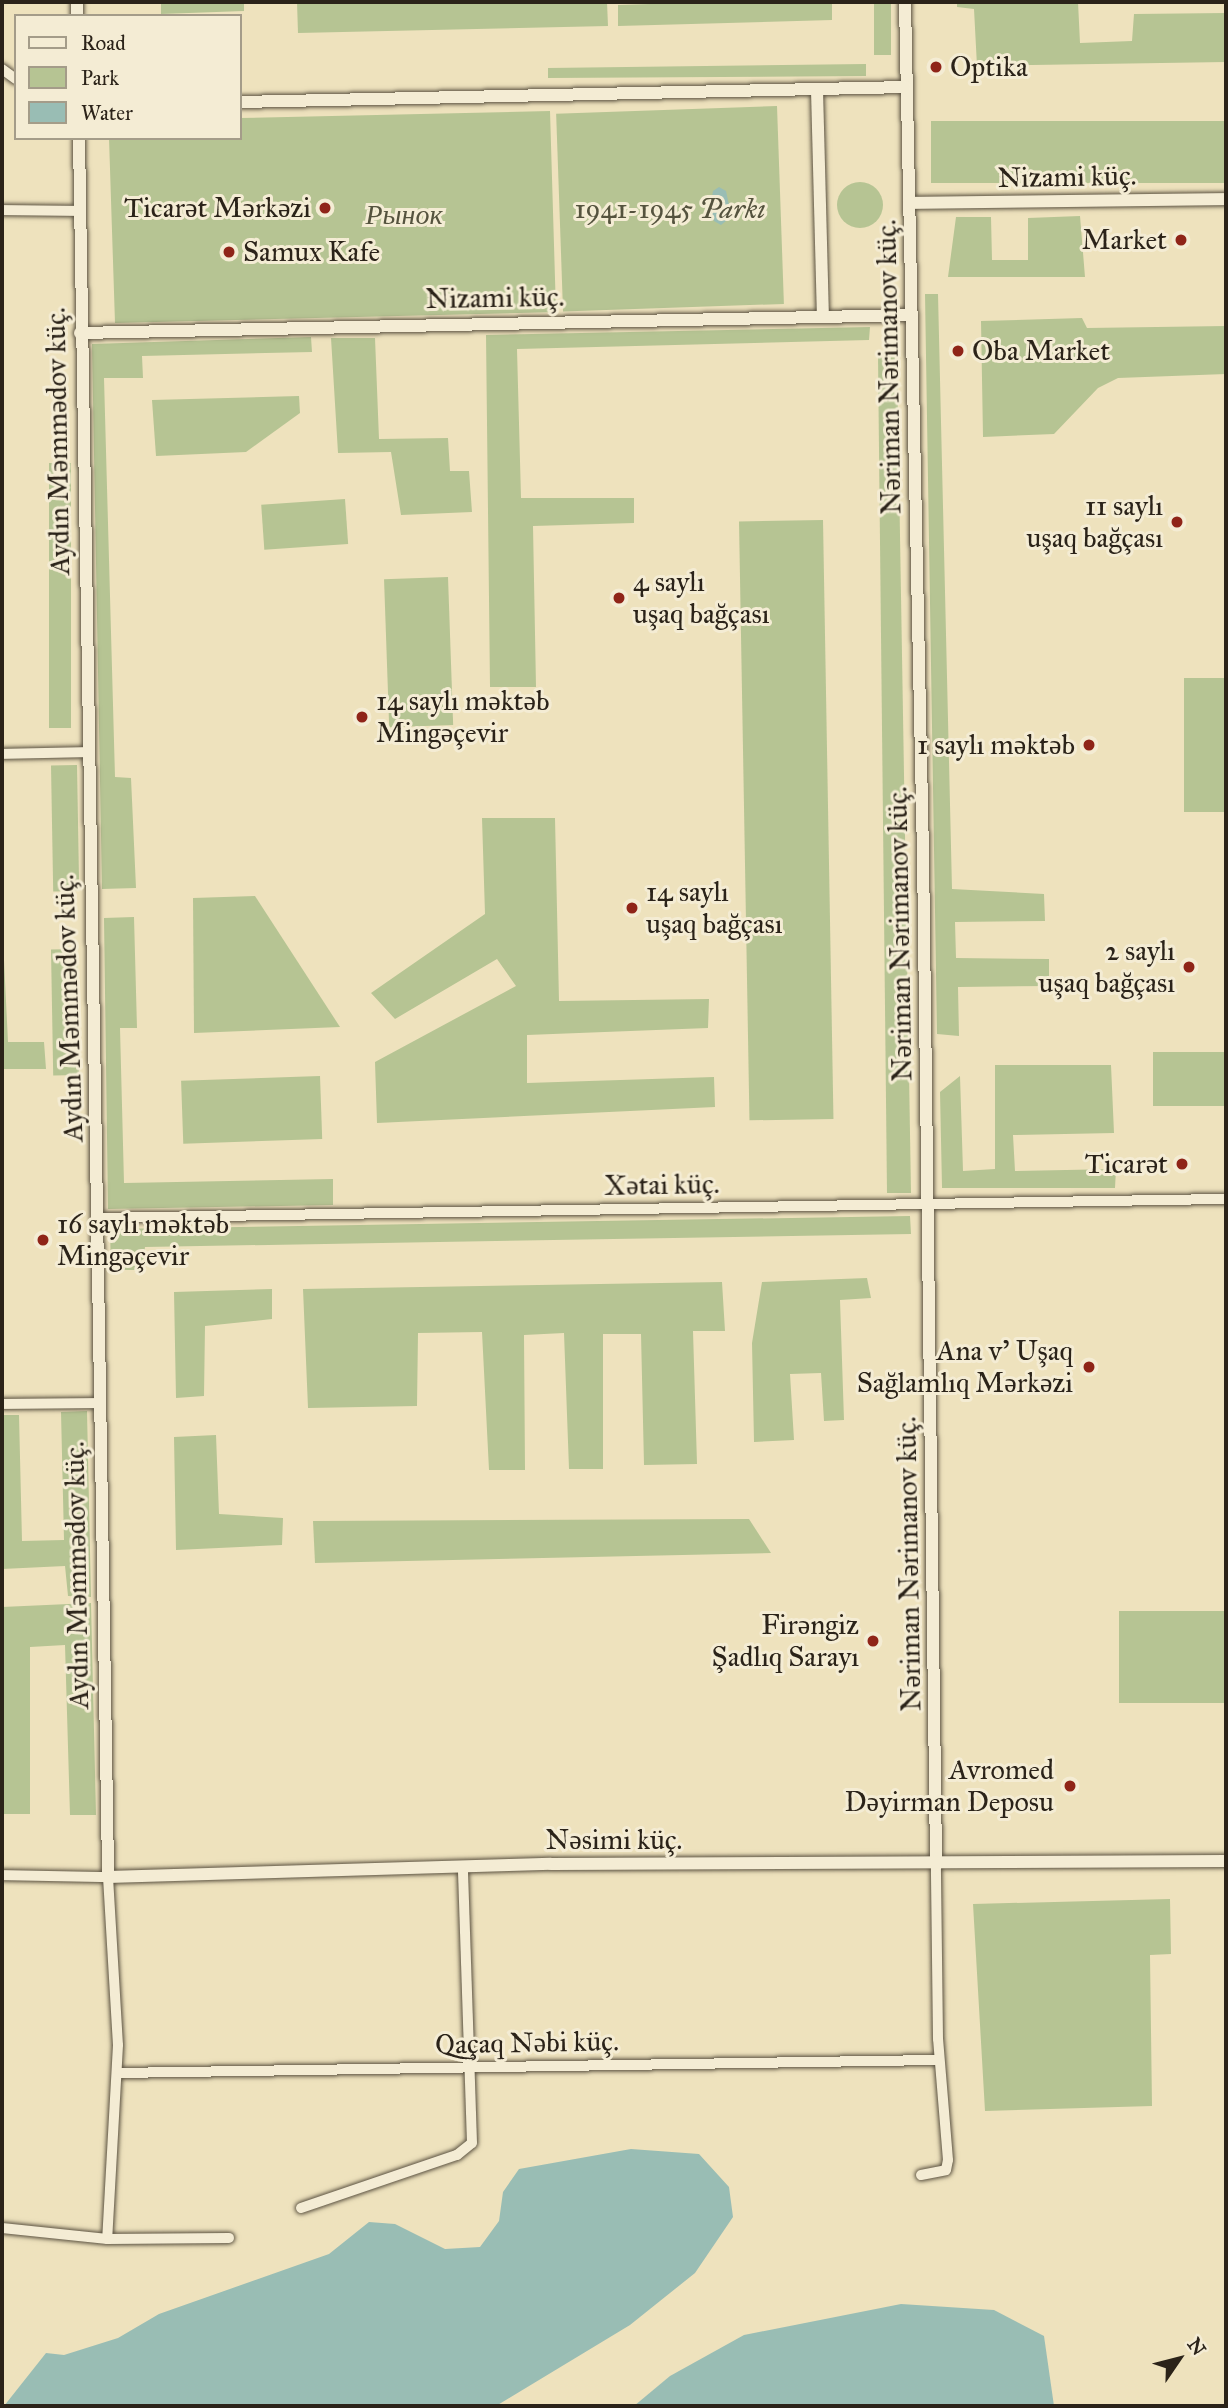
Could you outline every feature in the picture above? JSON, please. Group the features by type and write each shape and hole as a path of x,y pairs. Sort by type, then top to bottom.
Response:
{"street":[{"name":"Nəriman Nərimanov küç.","path":"905,2 928,1203 936,1865"},
{"path":"242,102 905,87"},
{"path":"817,90 823,317"},
{"name":"Aydın Məmmədov küç.","path":"79,140 80,333 99,1218 98,1403 108,1877"},
{"name":"Nizami küç.","path":"909,203 1226,199"},
{"path":"2,210 80,211"},
{"name":"Nizami küç.","path":"80,333 912,315"},
{"path":"2,754 87,752"},
{"name":"Xətai küç.","path":"99,1218 1226,1199"},
{"path":"2,1404 98,1403"},
{"name":"Nəsimi küç.","path":"2,1875 108,1877 463,1866 1226,1861"},
{"path":"921,2175 946,2170 948,2160 939,2060 936,1865"},
{"path":"301,2208 468,2150 472,2143 467,2067 463,1866"},
{"path":"107,2239 117,2073 108,1877"},
{"name":"Qaçaq Nəbi küç.","path":"117,2073 939,2060"},
{"path":"2,2228 107,2239 229,2238"}],"green space":[{"path":"161,2 244,2 244,11 161,14"},
{"path":"297,2 607,2 608,26 298,33"},
{"path":"832,2 832,20 618,26 618,5"},
{"path":"874,2 891,2 891,55 874,55"},
{"path":"957,2 1078,2 1080,43 1132,41 1134,14 1226,13 1226,62 977,66 974,9 957,7"},
{"path":"866,64 866,76 548,78 548,68"},
{"name":"1941-1945 Parkı","path":"777,106 784,304 563,312 556,114"},
{"name":"Рынок","path":"550,111 556,312 115,323 109,140 242,140 242,118"},
{"path":"931,121 1226,121 1226,183 931,183"},
{"path":"860,182 876,189 883,205 876,221 860,228 844,221 837,205 844,189"},
{"path":"1080,216 1085,277 948,277 956,217 991,217 992,260 1028,260 1028,218"},
{"path":"925,294 938,294 952,889 1044,894 1045,921 955,922 956,958 1049,959 1049,986 958,987 959,1036 937,1034"},
{"path":"1082,318 1087,328 1226,326 1226,374 1118,378 1098,388 1054,434 983,437 981,321"},
{"path":"870,327 869,340 517,349 521,498 634,498 634,523 533,526 536,687 490,687 486,335"},
{"path":"311,337 312,352 142,356 143,378 104,378 115,777 131,778 136,888 102,889 92,344"},
{"path":"331,338 375,338 379,439 448,438 450,471 469,471 472,512 401,515 391,452 338,453"},
{"path":"878,356 897,356 911,1193 887,1193"},
{"path":"299,396 300,413 246,452 156,456 152,400"},
{"path":"49,463 71,463 71,728 49,728"},
{"path":"345,499 348,544 264,550 261,505"},
{"path":"823,520 833,1119 749,1120 739,521"},
{"path":"448,577 453,725 389,727 384,579"},
{"path":"1184,678 1226,678 1226,812 1184,812"},
{"path":"51,765 77,765 79,891 53,891"},
{"path":"482,818 555,818 559,1001 709,999 708,1028 527,1035 527,1083 714,1077 715,1107 377,1123 375,1062 516,986 497,959 395,1019 371,993 485,914"},
{"path":"255,896 340,1027 194,1033 193,898"},
{"path":"134,917 137,1028 120,1028 124,1183 333,1179 333,1205 108,1209 104,918"},
{"path":"2,919 8,1042 44,1042 46,1069 2,1069"},
{"path":"51,949 77,949 79,1075 53,1075"},
{"path":"1153,1052 1226,1052 1226,1106 1153,1106"},
{"path":"995,1065 1111,1065 1114,1133 1013,1135 1015,1171 1116,1169 1115,1188 942,1188 940,1092 960,1076 963,1171 995,1169"},
{"path":"320,1076 322,1139 183,1144 181,1081"},
{"path":"910,1216 911,1234 145,1247 142,1270 111,1270 110,1229"},
{"path":"867,1278 871,1298 840,1300 844,1420 824,1421 821,1373 790,1374 794,1440 754,1442 752,1343 762,1282"},
{"path":"722,1282 725,1331 693,1331 697,1464 644,1465 641,1334 603,1334 603,1469 569,1469 564,1333 524,1335 525,1470 489,1470 482,1332 418,1333 417,1406 308,1408 303,1289"},
{"path":"272,1289 272,1319 205,1326 204,1396 176,1398 174,1292"},
{"path":"87,1411 91,1597 68,1596 65,1566 2,1569 2,1415 19,1415 22,1541 64,1540 61,1412"},
{"path":"216,1435 219,1514 283,1518 282,1545 176,1550 174,1437"},
{"path":"749,1519 771,1553 315,1563 313,1521"},
{"path":"91,1603 96,1815 70,1815 65,1645 30,1647 30,1814 2,1814 2,1607"},
{"path":"1119,1611 1226,1611 1226,1703 1119,1703"},
{"path":"1170,1899 1171,1954 1150,1955 1152,2106 985,2111 973,1904"}],"water":[{"path":"719,187 726,191 729,205 726,221 721,225 714,221 710,207 713,191"},
{"path":"631,2149 699,2154 729,2187 733,2217 695,2273 630,2325 496,2406 4,2406 46,2353 64,2355 118,2338 159,2314 329,2254 369,2222 395,2224 445,2249 480,2247 499,2221 503,2192 519,2169"},
{"path":"901,2304 994,2310 1044,2336 1054,2406 634,2406 670,2376 744,2335"}],"place":[{"name":"Optika","path":"936,67"},
{"name":"Ticarət Mərkəzi","path":"325,208"},
{"name":"Market","path":"1181,240"},
{"name":"Samux Kafe","path":"229,252"},
{"name":"Oba Market","path":"958,351"},
{"name":"11 saylı uşaq bağçası","path":"1177,522"},
{"name":"4 saylı uşaq bağçası","path":"619,598"},
{"name":"14 saylı məktəb Mingəçevir","path":"362,717"},
{"name":"1 saylı məktəb","path":"1089,745"},
{"name":"14 saylı uşaq bağçası","path":"632,908"},
{"name":"2 saylı uşaq bağçası","path":"1189,967"},
{"name":"Ticarət","path":"1182,1164"},
{"name":"16 saylı məktəb Mingəçevir","path":"43,1240"},
{"name":"Ana v' Uşaq Sağlamlıq Mərkəzi","path":"1089,1367"},
{"name":"Firəngiz Şadlıq Sarayı","path":"873,1641"},
{"name":"Avromed Dəyirman Deposu","path":"1070,1786"}]}
